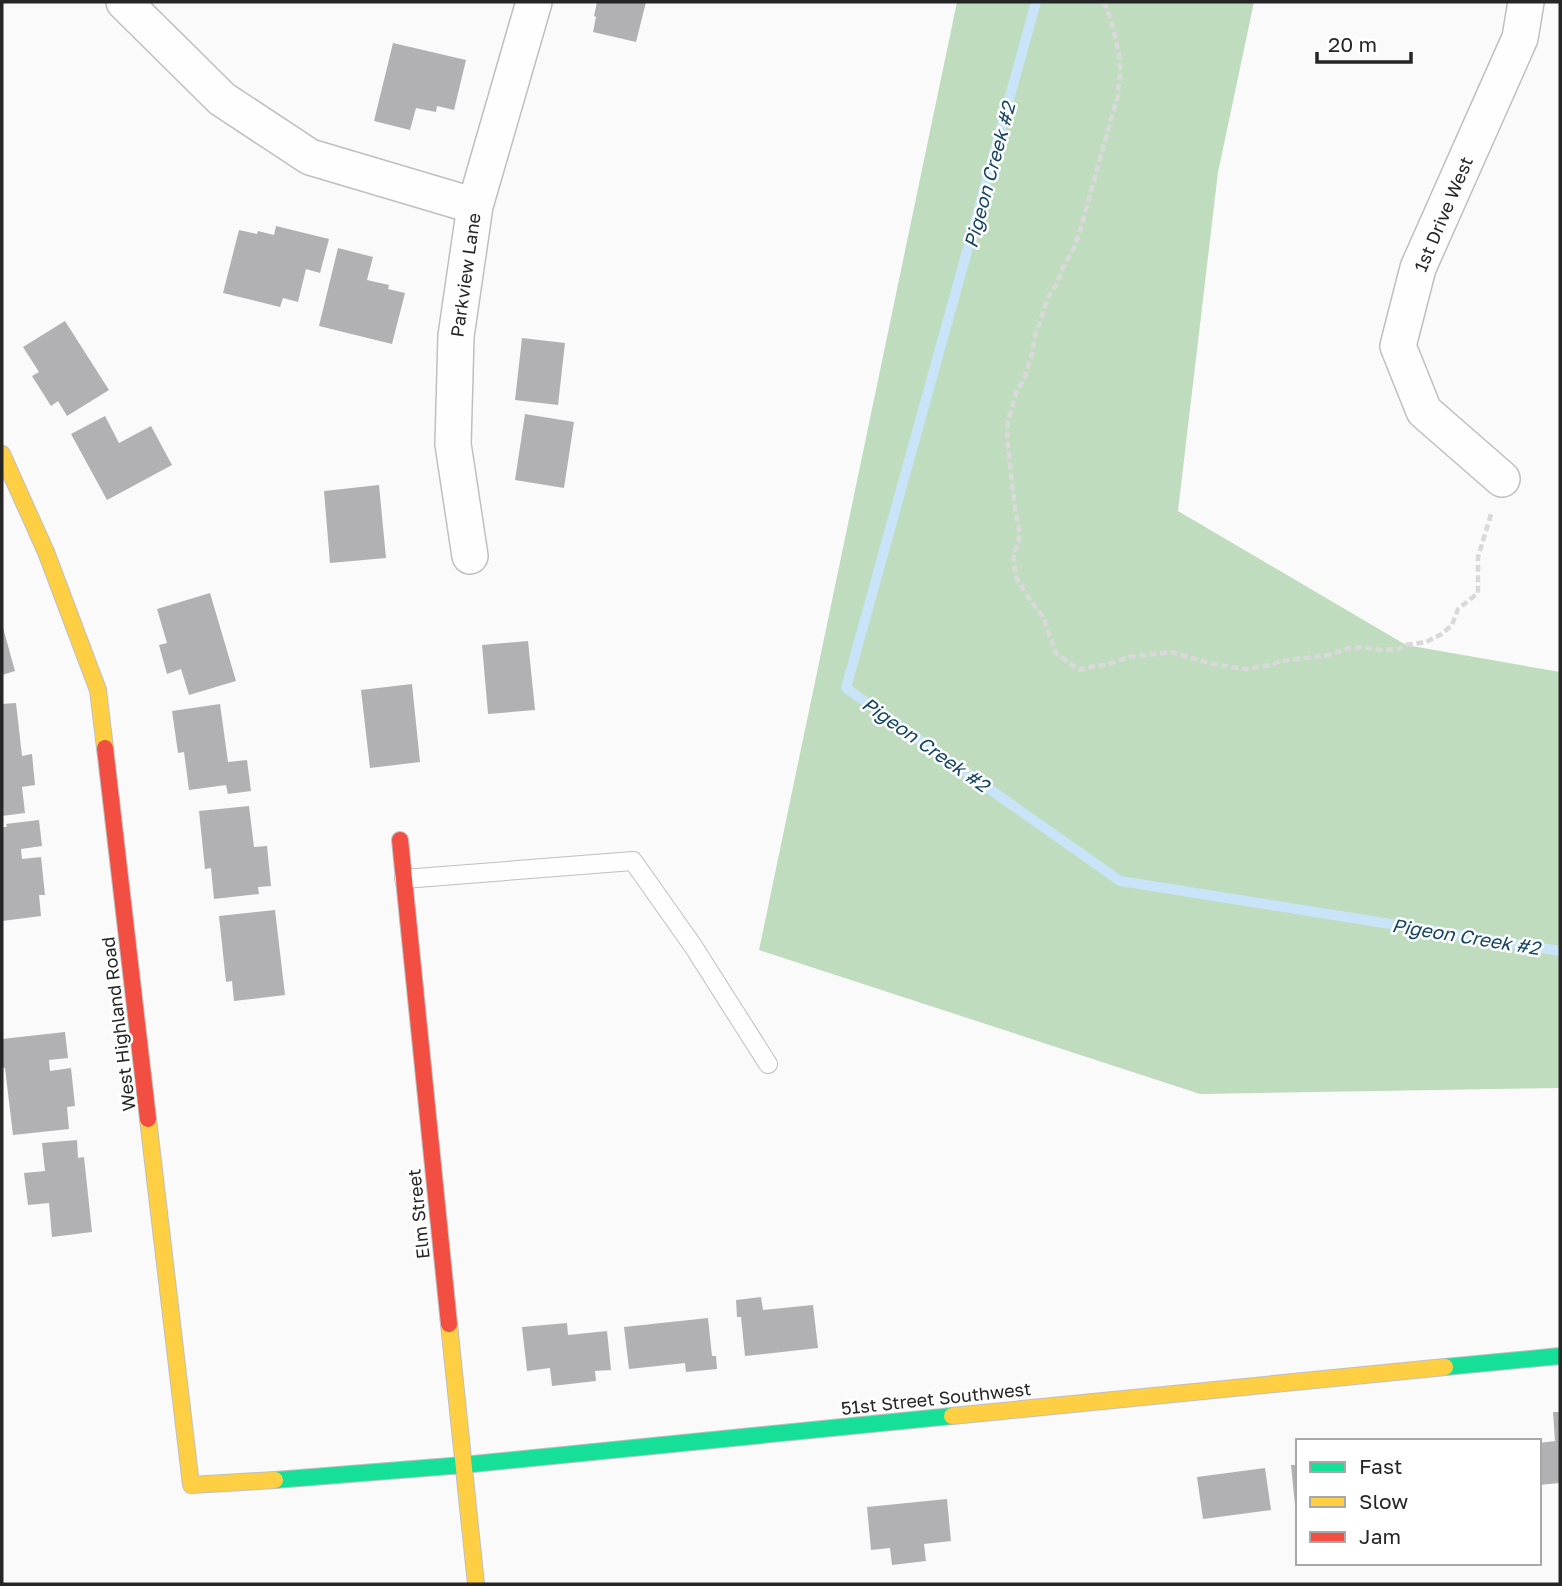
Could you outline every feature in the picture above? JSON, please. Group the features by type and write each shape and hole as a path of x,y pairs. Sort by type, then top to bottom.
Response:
{"street":[{"path":"124,2 222,99 310,157 475,205"},
{"name":"Parkview Lane","path":"470,556 453,444 456,336 475,205 534,2"},
{"name":"1st Drive West","path":"1502,479 1424,411 1398,346 1418,268 1520,38 1526,2"},
{"name":"West Highland Road","path":"2,454 46,552 98,690 191,1485 315,1478"},
{"name":"Elm Street","path":"400,840 476,1584"},
{"name":"51st Street Southwest","path":"315,1478 1560,1356"}],"lane":[{"path":"404,879 633,861 693,946 768,1065"}],"path":[{"path":"1104,2 1115,32 1120,71 1118,95 1079,234 1058,282 1048,297 1007,430 1019,528 1018,542 1013,554 1016,577 1044,617 1056,653 1079,670 1129,657 1171,652 1213,664 1245,669 1328,655 1350,648 1399,649 1406,645 1426,642 1452,625 1458,609 1478,593 1478,557 1502,479"}],"green space":[{"path":"957,2 1254,2 1218,172 1178,511 1406,645 1560,672 1560,1088 1200,1094 759,950"}],"building":[{"path":"597,2 646,2 636,42 593,32"},
{"path":"393,43 466,60 454,110 437,106 436,112 416,108 410,130 374,121"},
{"path":"276,226 329,239 320,273 306,269 298,302 283,298 280,307 223,293 239,230 274,235"},
{"path":"338,248 373,257 367,280 389,285 388,289 405,293 392,344 319,326"},
{"path":"65,321 109,390 67,416 58,401 51,406 32,376 39,372 23,347"},
{"path":"522,338 565,343 558,405 515,400"},
{"path":"525,414 574,422 564,488 515,480"},
{"path":"105,416 119,443 151,426 172,465 107,500 71,434"},
{"path":"379,485 386,558 330,563 324,491"},
{"path":"210,593 236,681 189,695 181,669 167,674 159,645 167,643 157,609"},
{"path":"2,624 15,671 2,675"},
{"path":"528,641 535,710 488,714 482,645"},
{"path":"412,684 420,762 370,768 361,690"},
{"path":"16,703 22,756 32,754 35,785 22,787 25,813 2,816 2,704"},
{"path":"220,704 228,762 247,760 251,791 228,794 226,785 189,790 184,752 178,753 172,711"},
{"path":"249,806 254,847 267,846 271,886 258,887 259,894 214,899 211,868 205,869 199,811"},
{"path":"39,820 42,846 21,849 22,859 41,857 45,895 39,895 41,916 2,921 2,827 7,827 6,824"},
{"path":"275,910 285,995 234,1001 232,981 226,982 219,916"},
{"path":"65,1032 68,1058 49,1060 50,1071 71,1068 75,1106 67,1107 69,1129 13,1135 5,1068 2,1068 2,1039"},
{"path":"77,1140 78,1158 84,1157 92,1232 52,1237 49,1203 28,1205 24,1173 45,1171 42,1143"},
{"path":"761,1297 763,1310 813,1305 818,1348 745,1356 741,1317 737,1317 736,1300"},
{"path":"708,1318 712,1356 716,1356 717,1369 686,1372 685,1363 629,1369 624,1327"},
{"path":"567,1323 568,1335 607,1331 611,1370 595,1371 596,1381 552,1386 550,1368 527,1371 522,1327"},
{"path":"1553,1412 1560,1412 1560,1483 1541,1485 1541,1443 1555,1441"},
{"path":"1291,1465 1296,1465 1296,1515"},
{"path":"1265,1468 1271,1510 1203,1519 1197,1477"},
{"path":"947,1499 951,1541 924,1544 926,1561 892,1565 890,1548 871,1550 867,1507"}],"waterway":[{"name":"Pigeon Creek #2","path":"1036,2 846,688 1120,881 1560,951"}],"traffic: fast":[{"path":"1445,1367 1560,1356"},
{"path":"275,1480 463,1465 952,1416"}],"traffic: slow":[{"path":"2,454 46,552 98,690 105,748"},
{"path":"148,1119 191,1485 275,1480"},
{"path":"449,1324 476,1584"},
{"path":"952,1416 1445,1367"}],"traffic: jam":[{"path":"105,748 148,1119"},
{"path":"400,840 449,1324"}]}
